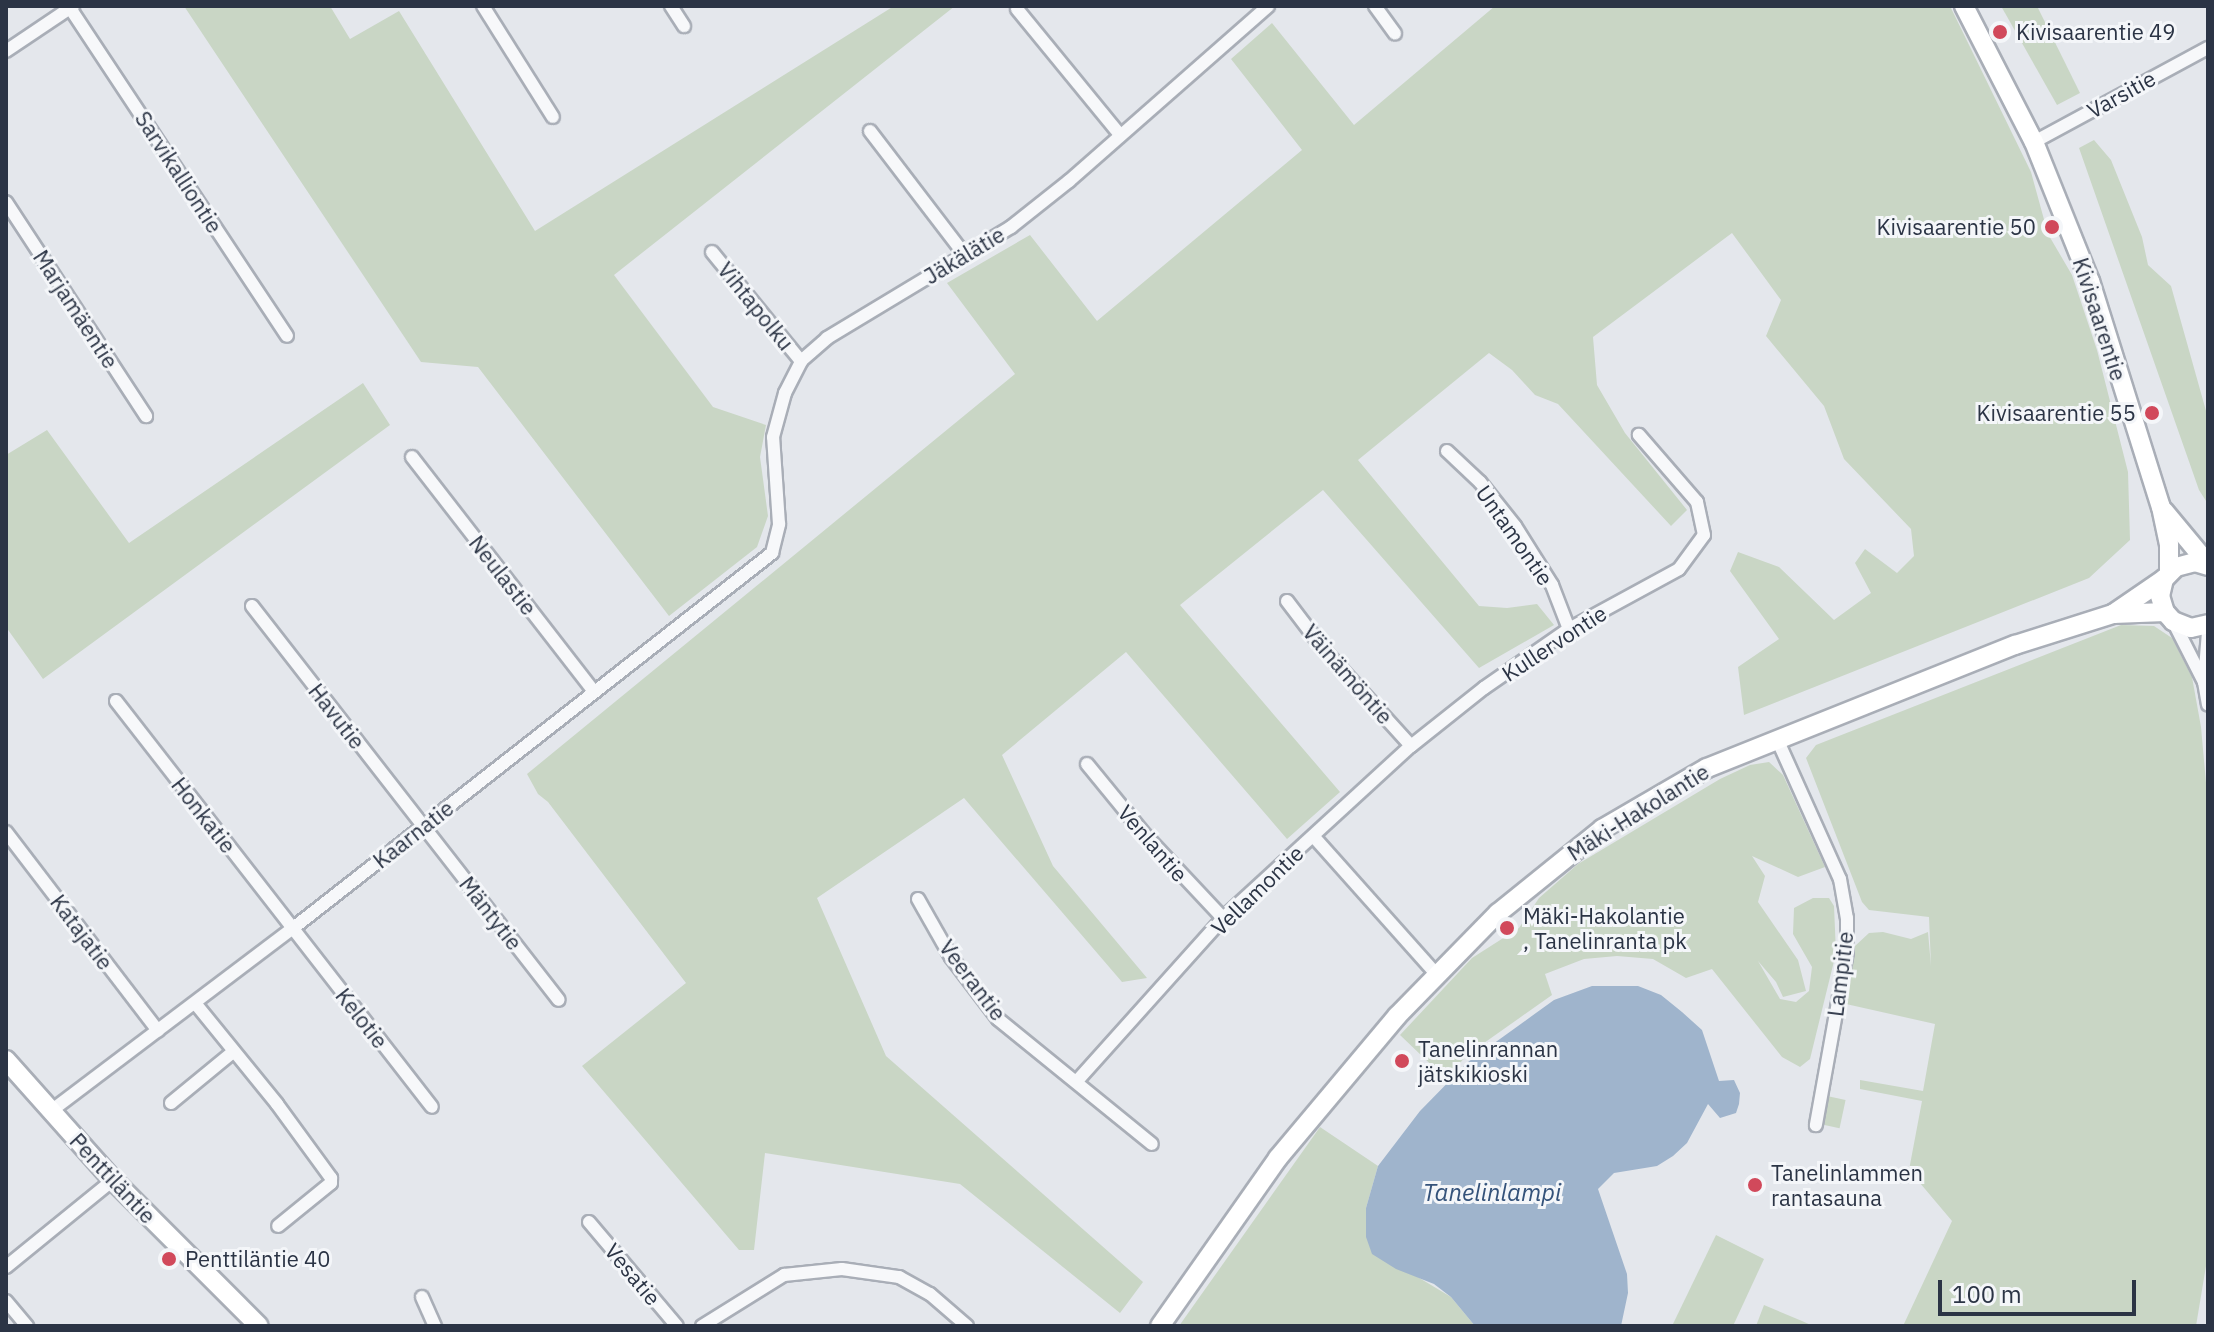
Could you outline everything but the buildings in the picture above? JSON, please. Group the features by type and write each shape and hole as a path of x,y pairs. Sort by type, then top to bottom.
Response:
{"street":[{"path":"483,6 553,117"},
{"path":"671,6 684,26"},
{"name":"Jäkälätie","path":"772,553 779,524 773,437 785,393 801,361 827,338 1011,227 1268,6"},
{"path":"1375,6 1395,34"},
{"name":"Kivisaarentie","path":"1964,6 2034,142 2090,281 2161,507 2169,544 2166,576 2160,596 2169,617"},
{"path":"6,51 72,7"},
{"name":"Sarvikalliontie","path":"72,7 287,336"},
{"path":"1017,9 1120,135"},
{"name":"Varsitie","path":"2034,142 2208,48"},
{"path":"870,131 964,254"},
{"name":"Marjamäentie","path":"6,202 146,416"},
{"name":"Vihtapolku","path":"712,252 801,361"},
{"name":"Kullervontie","path":"1314,837 1411,746 1569,629 1679,569 1704,535 1697,502 1639,435"},
{"name":"Untamontie","path":"1447,451 1480,482 1515,526 1552,585 1569,629"},
{"name":"Neulastie","path":"412,457 594,692"},
{"name":"Kivisaarentie","path":"2161,507 2208,565"},
{"name":"Kaarnatie","path":"51,1111 292,929 772,553"},
{"path":"2166,576 2185,563 2208,565"},
{"name":"Mäki-Hakolantie","path":"1160,1326 1297,1134 1436,974 1498,913 1602,829 1707,768 2015,645 2113,614 2166,576"},
{"name":"Väinämöntie","path":"1287,601 1325,651 1411,746"},
{"name":"Havutie","path":"252,606 422,827"},
{"name":"Mäki-Hakolantie","path":"2113,614 2169,617 2191,628 2208,624"},
{"path":"2169,617 2204,682"},
{"path":"2208,632 2204,682 2208,705"},
{"name":"Honkatie","path":"116,701 292,929"},
{"name":"Lampitie","path":"1777,739 1840,879 1847,918 1847,952 1816,1125"},
{"name":"Venlantie","path":"1087,764 1146,836 1223,918"},
{"name":"Mäntytie","path":"422,827 559,1000"},
{"name":"Katajatie","path":"6,832 158,1031"},
{"name":"Vellamontie","path":"1077,1081 1223,918 1314,837 1436,974"},
{"name":"Veerantie","path":"918,899 951,957 998,1019 1152,1144"},
{"name":"Kelotie","path":"292,929 432,1107"},
{"path":"195,1003 277,1104 331,1178 331,1183 278,1226"},
{"path":"171,1103 233,1052"},
{"name":"Penttiläntie","path":"6,1060 113,1180 259,1326"},
{"path":"6,1267 113,1180"},
{"name":"Vesatie","path":"589,1222 677,1326"},
{"path":"702,1326 784,1275 842,1269 899,1277 930,1294 967,1326"},
{"path":"422,1297 435,1326"},
{"path":"6,1301 27,1326"}],"green space":[{"path":"184,6 330,6 350,39 399,11 535,231 894,6 955,6 614,275 713,407 766,425 760,457 768,516 757,547 669,616 478,367 421,362"},
{"path":"1495,6 1950,6 2031,172 2048,234 2072,275 2097,350 2128,472 2130,540 2089,578 1744,715 1738,667 1779,639 1730,571 1738,552 1779,567 1834,620 1871,593 1855,563 1865,549 1897,573 1914,556 1911,529 1844,459 1824,406 1766,336 1781,300 1732,233 1593,337 1597,385 1625,433 1687,510 1671,526 1558,404 1535,395 1512,370 1489,353 1358,460 1479,606 1507,608 1537,604 1554,625 1479,668 1323,490 1180,605 1340,792 1287,839 1126,652 1002,755 1053,866 1147,978 1122,982 964,798 817,898 886,1056 1143,1282 1120,1313 960,1184 765,1153 754,1250 739,1250 582,1066 686,983 548,802 538,794 527,774 1015,374 947,283 1030,235 1097,321 1302,150 1231,59 1272,23 1354,125"},
{"path":"2001,6 2037,6 2080,93 2057,105"},
{"path":"2094,140 2111,160 2142,237 2148,265 2171,286 2208,418 2208,504 2199,490 2079,148"},
{"path":"363,383 390,425 43,679 6,627 6,455 47,430 129,543"},
{"path":"2121,625 2154,626 2172,638 2192,677 2201,727 2208,805 2208,1254 2196,1326 1903,1326 1952,1221 1909,1170 1922,1101 1860,1089 1860,1080 1923,1091 1935,1024 1846,1004 1855,946 1869,933 1883,932 1911,939 1928,932 1931,966 1929,917 1869,910 1862,902 1806,758 1816,745"},
{"path":"1769,762 1783,775 1825,867 1798,877 1752,856 1765,876 1758,902 1798,960 1806,991 1783,997 1776,982 1758,961 1780,999 1796,1002 1809,991 1812,967 1793,934 1794,908 1813,898 1829,898 1834,906 1836,953 1810,1059 1800,1067 1782,1057 1712,969 1686,978 1653,959 1617,956 1584,959 1545,974 1552,995 1467,1055 1446,1079 1400,1035 1472,958 1519,928 1539,898 1578,864 1720,779 1750,765"},
{"path":"1827,1096 1846,1100 1840,1128 1821,1124"},
{"path":"1320,1127 1378,1166 1366,1208 1416,1276 1451,1297 1475,1326 1179,1326"},
{"path":"1716,1235 1764,1259 1733,1326 1672,1326"},
{"path":"1764,1305 1802,1321 1813,1326 1756,1326"}],"water":[{"name":"Tanelinlampi","path":"1592,986 1638,986 1661,995 1682,1012 1702,1030 1719,1081 1734,1080 1740,1093 1736,1113 1720,1118 1708,1104 1687,1143 1673,1156 1657,1166 1614,1173 1598,1189 1627,1274 1628,1293 1621,1326 1475,1326 1451,1297 1434,1284 1396,1269 1372,1254 1366,1237 1366,1208 1378,1166 1420,1111 1468,1062 1554,1000"}],"place":[{"name":"Kivisaarentie 49","path":"2000,32"},
{"name":"Kivisaarentie 50","path":"2052,227"},
{"name":"Kivisaarentie 55","path":"2152,413"},
{"name":"Mäki-Hakolantie , Tanelinranta pk","path":"1507,928"},
{"name":"Tanelinrannan jätskikioski","path":"1402,1061"},
{"name":"Tanelinlammen rantasauna","path":"1755,1185"},
{"name":"Penttiläntie 40","path":"169,1259"}]}
